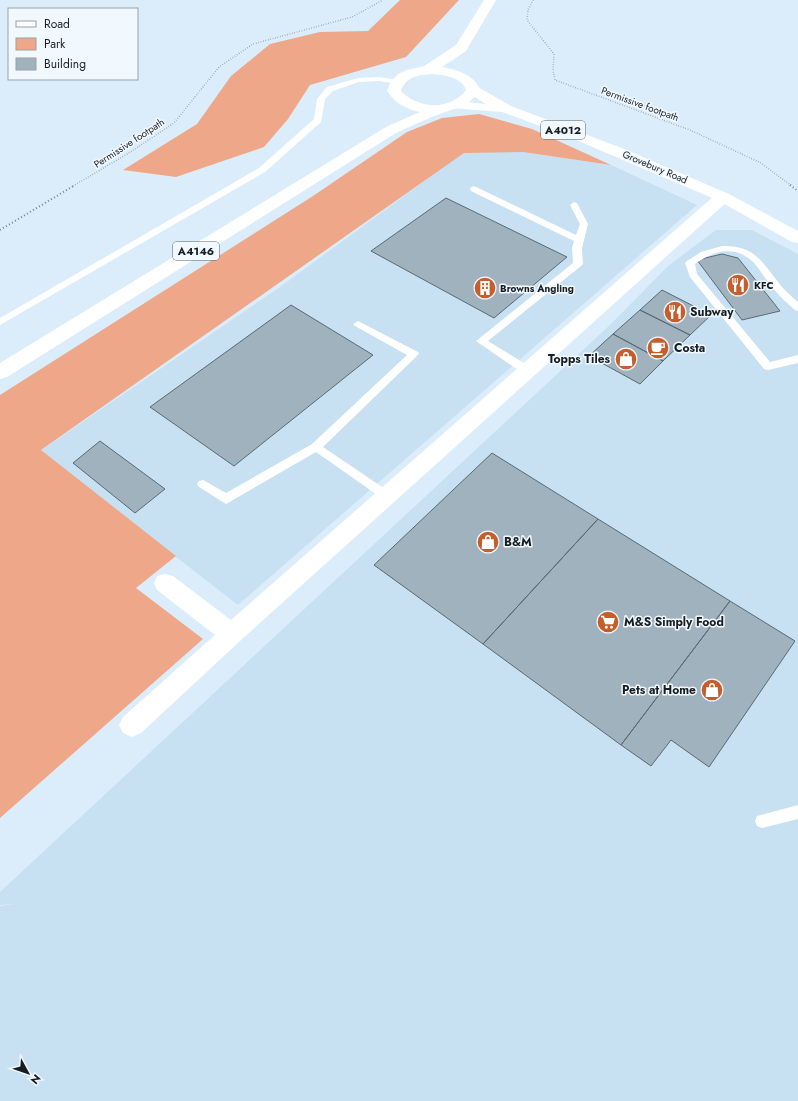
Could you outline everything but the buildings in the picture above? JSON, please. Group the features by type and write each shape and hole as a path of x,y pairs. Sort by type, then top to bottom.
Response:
{"main road":[{"path":"462,77 458,69 461,48 490,0"},
{"path":"428,70 461,48"},
{"path":"391,130 399,115 402,101 394,91 398,82 408,74 428,70 448,72 462,77"},
{"name":"Grovebury Road","path":"462,77 470,83 473,90 506,109 613,149 723,197 798,238"},
{"name":"A4146","path":"0,372 391,130 437,110 456,105 467,98 473,90"},
{"name":"A4146","path":"402,101 417,108 437,110"},
{"name":"Grovebury Road","path":"456,105 506,109"},
{"path":"132,725 232,634 723,197"},
{"path":"165,584 232,634"}],"lane":[{"path":"0,322 262,170 318,120 322,99 330,89 358,80 379,79 398,82"},
{"path":"474,189 579,240"},
{"path":"528,371 481,341 578,264 577,248 584,224 574,205"},
{"path":"798,308 777,287 754,258 739,250 729,247 713,250 698,255 690,263 694,275 768,366 798,359"},
{"path":"204,484 226,499 316,447 414,354 358,324"},
{"path":"316,447 387,496"},
{"path":"762,821 798,812"}],"path":[{"name":"Permissive footpath","path":"0,230 129,153 174,123 219,67 253,44 352,17 383,0"},
{"name":"Permissive footpath","path":"533,0 528,10 527,20 554,54 553,70 555,80 690,130 761,163 798,191"}],"shaded area":[{"path":"464,152 523,152 611,165 697,205 238,605 40,451 280,287"},
{"path":"716,230 752,230 798,254 798,1101 0,1101 0,906 16,904 0,905 0,892 613,322 668,266"}],"green space":[{"path":"400,0 459,0 406,57 310,85 288,119 264,147 176,177 123,170 197,124 231,76 270,44 320,32 368,31"},
{"path":"479,114 532,129 611,165 523,152 464,153 41,450 176,556 136,588 203,639 0,818 0,395 313,196 407,132 442,118"}],"place":[{"name":"KFC","path":"738,285"},
{"name":"Browns Angling","path":"485,288"},
{"name":"Subway","path":"675,312"},
{"name":"Costa","path":"658,348"},
{"name":"Topps Tiles","path":"626,359"},
{"name":"B&M","path":"488,542"},
{"name":"M&S Simply Food","path":"608,622"},
{"name":"Pets at Home","path":"712,690"}]}
